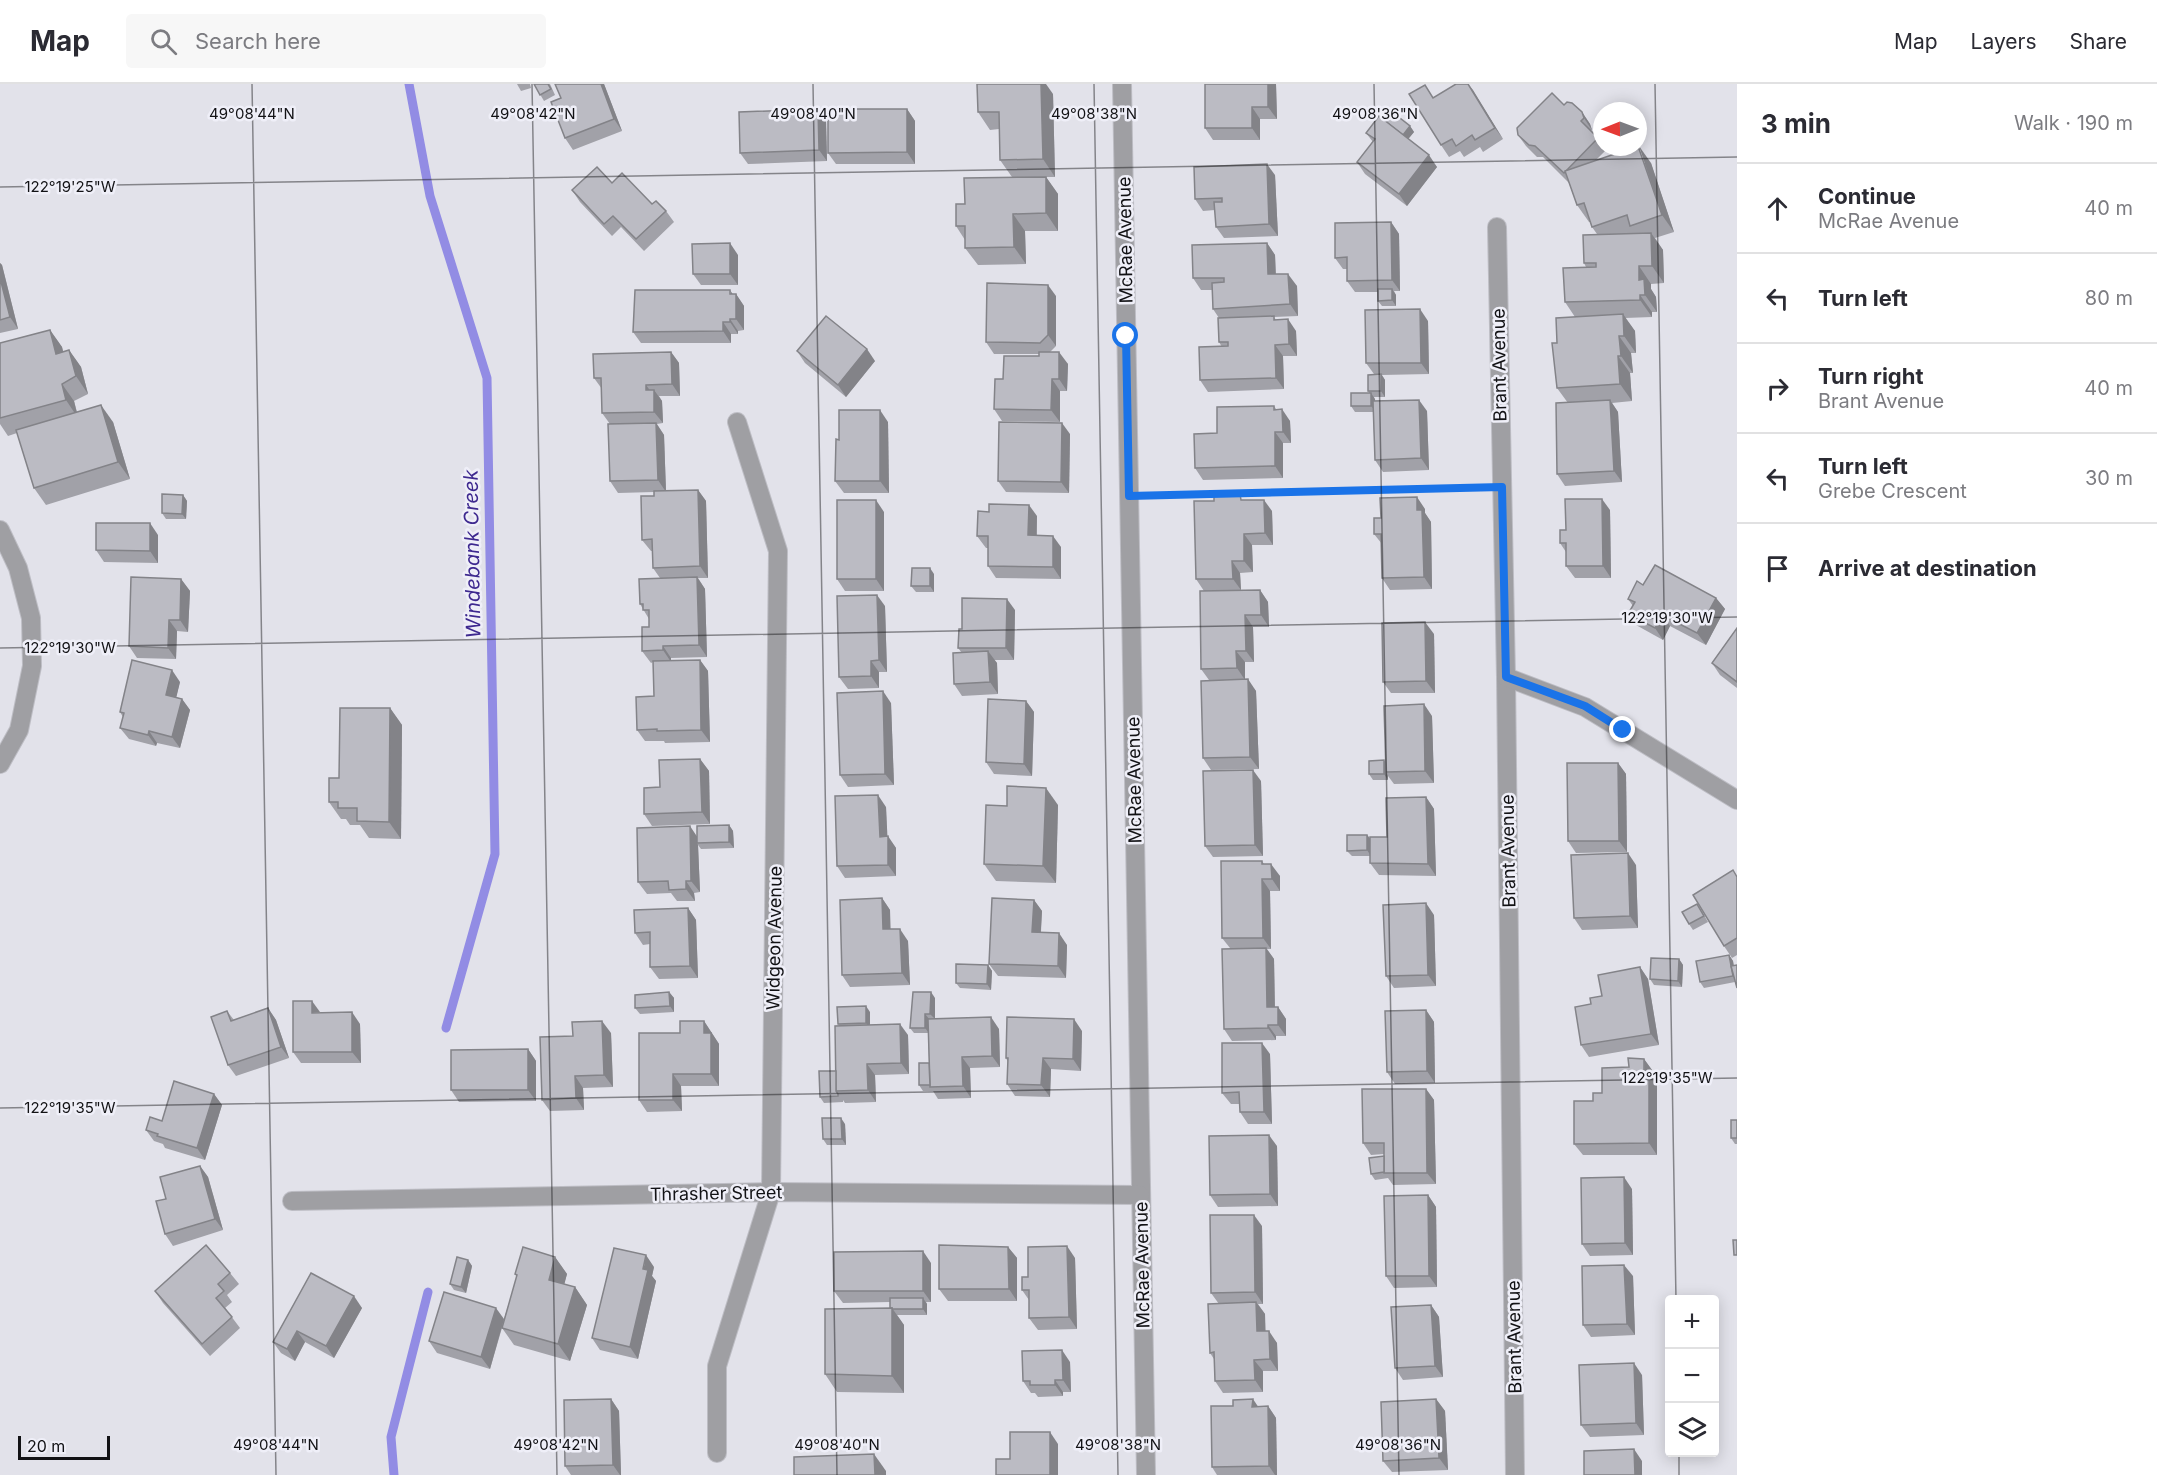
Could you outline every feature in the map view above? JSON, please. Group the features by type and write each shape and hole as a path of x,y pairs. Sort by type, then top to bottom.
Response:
{"street":[{"name":"McRae Avenue","path":"1122,84 1146,1475"},
{"name":"Brant Avenue","path":"1497,226 1506,677 1515,1475"},
{"name":"Widgeon Avenue","path":"717,1453 717,1366 771,1192 778,551 737,422"},
{"path":"0,530 18,568 31,618 32,666 19,730 0,764"},
{"path":"1506,677 1585,706 1737,800"},
{"name":"Thrasher Street","path":"292,1201 771,1192 1140,1195"}],"path":[{"path":"1129,496 1502,487"}],"building":[{"path":"534,84 548,84 551,89 540,95"},
{"path":"555,84 601,84 614,119 565,138 551,102 561,98"},
{"path":"977,84 1041,84 1043,159 1000,160 999,112 978,112"},
{"path":"1205,84 1268,84 1268,107 1252,107 1252,128 1205,128"},
{"path":"1456,84 1468,84 1495,128 1475,140 1472,135 1456,146 1452,139 1441,145 1409,94 1425,85 1433,98"},
{"path":"1552,93 1564,105 1567,102 1572,103 1582,112 1584,118 1581,121 1593,133 1593,143 1564,173 1535,146 1529,145 1518,135 1517,128"},
{"path":"818,109 819,150 740,153 739,112"},
{"path":"828,109 907,109 907,152 828,153"},
{"path":"1391,111 1410,126 1403,135 1384,120"},
{"path":"1379,116 1429,155 1399,194 1357,162 1375,139 1366,133"},
{"path":"1609,156 1641,156 1662,215 1630,226 1627,215 1592,227 1584,203 1577,205 1565,171"},
{"path":"1267,164 1269,224 1216,227 1214,202 1222,202 1222,198 1195,199 1194,167"},
{"path":"597,167 612,183 622,173 652,204 656,201 666,211 636,239 613,216 604,224 572,190"},
{"path":"1046,177 1046,213 1013,214 1014,247 965,248 965,226 956,226 956,204 965,204 964,178"},
{"path":"1391,222 1392,280 1347,281 1347,257 1335,258 1335,223"},
{"path":"1651,233 1652,266 1639,266 1639,280 1644,279 1645,295 1640,295 1640,300 1565,302 1563,268 1596,267 1596,263 1584,263 1583,235"},
{"path":"730,243 730,274 693,274 692,244"},
{"path":"1267,243 1268,274 1288,274 1290,304 1213,309 1212,283 1224,282 1224,278 1193,278 1192,245"},
{"path":"0,278 10,317 0,320"},
{"path":"987,283 1048,285 1048,335 1040,343 986,342"},
{"path":"1378,289 1392,289 1392,300 1378,301"},
{"path":"635,290 730,290 730,294 736,294 736,319 723,322 723,331 633,332"},
{"path":"1420,309 1421,363 1366,363 1365,310"},
{"path":"1623,314 1624,336 1619,336 1621,356 1618,356 1620,384 1557,388 1552,343 1557,343 1556,318"},
{"path":"826,316 867,349 838,385 797,351"},
{"path":"1274,316 1274,320 1288,319 1289,344 1275,345 1276,378 1200,380 1199,347 1228,346 1228,342 1219,342 1218,318"},
{"path":"50,330 56,354 69,350 76,376 62,384 66,400 0,418 0,343"},
{"path":"671,352 672,384 646,385 646,390 654,390 654,412 602,413 601,378 594,378 593,354"},
{"path":"1039,352 1059,352 1059,379 1052,379 1051,410 994,409 995,379 1003,379 1004,356 1039,356"},
{"path":"1381,374 1381,391 1368,391 1368,375"},
{"path":"1351,393 1371,393 1371,406 1351,406"},
{"path":"1419,400 1421,458 1375,460 1373,401"},
{"path":"1610,400 1614,471 1557,474 1556,403"},
{"path":"101,405 118,462 34,488 16,430"},
{"path":"1274,406 1274,410 1282,409 1283,432 1275,432 1275,466 1195,468 1194,434 1217,433 1217,407"},
{"path":"839,410 880,410 880,481 835,481"},
{"path":"999,422 1062,423 1061,482 998,481"},
{"path":"656,423 658,480 610,481 608,424"},
{"path":"698,490 700,566 653,568 652,539 642,540 641,496 654,496 654,491"},
{"path":"162,494 183,495 182,514 162,513"},
{"path":"1214,494 1240,494 1241,500 1264,500 1265,533 1244,534 1244,561 1232,561 1233,579 1196,579 1194,501 1214,501"},
{"path":"1417,497 1417,510 1422,510 1424,577 1382,578 1381,534 1374,534 1374,518 1381,518 1380,498"},
{"path":"1565,499 1602,499 1603,566 1566,566 1566,543 1560,543 1560,530 1566,530"},
{"path":"837,500 876,500 876,579 837,579"},
{"path":"989,504 1029,505 1028,535 1053,536 1053,567 988,566 988,536 977,536 978,511 989,512"},
{"path":"96,523 150,523 150,551 96,550"},
{"path":"1655,565 1716,598 1697,633 1662,615 1655,628 1628,614 1635,602 1628,599 1637,581 1643,585"},
{"path":"912,568 930,568 930,586 911,586"},
{"path":"131,577 181,579 180,620 169,620 168,648 129,646"},
{"path":"697,577 699,645 663,646 663,650 642,651 642,627 649,627 649,610 643,610 643,604 640,604 639,579"},
{"path":"1260,590 1261,615 1245,615 1246,651 1236,651 1237,668 1201,669 1200,591"},
{"path":"877,595 879,660 871,661 871,676 839,677 837,596"},
{"path":"962,598 1007,599 1006,648 958,648 959,629 962,629"},
{"path":"1425,622 1426,681 1383,682 1382,623"},
{"path":"1737,628 1737,682 1712,663"},
{"path":"988,651 990,682 954,684 953,653"},
{"path":"132,660 172,670 166,695 182,699 172,737 149,731 148,735 120,728 124,713 120,712"},
{"path":"700,660 701,730 637,730 636,697 654,696 653,661"},
{"path":"1248,679 1250,757 1203,758 1201,681"},
{"path":"883,691 885,774 840,775 837,693"},
{"path":"988,699 1026,701 1024,764 986,762"},
{"path":"1424,704 1425,771 1386,772 1384,706"},
{"path":"340,708 390,708 389,822 357,821 357,808 338,808 338,802 329,802 329,778 339,778"},
{"path":"700,759 702,812 644,814 644,788 660,787 659,760"},
{"path":"1384,760 1384,774 1369,774 1369,761"},
{"path":"1567,763 1618,763 1619,841 1568,841"},
{"path":"1253,770 1255,845 1205,846 1203,771"},
{"path":"1007,786 1046,788 1043,866 984,864 986,805 1007,806"},
{"path":"878,795 880,837 888,836 888,865 837,866 835,796"},
{"path":"1426,797 1428,864 1370,863 1370,837 1387,837 1386,798"},
{"path":"729,825 729,842 697,843 697,826"},
{"path":"690,826 691,881 686,881 686,889 669,890 668,881 638,882 637,828"},
{"path":"1347,835 1367,835 1367,850 1347,851"},
{"path":"1628,853 1630,916 1574,918 1571,855"},
{"path":"1221,861 1262,861 1262,864 1271,864 1272,879 1262,879 1263,938 1222,938"},
{"path":"1733,870 1737,877 1737,938 1724,946 1693,895"},
{"path":"882,898 883,929 900,929 902,973 842,975 840,900"},
{"path":"992,898 1034,900 1032,932 1059,933 1058,966 989,964"},
{"path":"1426,903 1428,975 1386,976 1383,905"},
{"path":"1697,904 1704,916 1689,924 1682,912"},
{"path":"688,908 690,966 650,967 650,932 635,933 634,910"},
{"path":"1266,948 1267,1007 1278,1007 1278,1025 1268,1025 1268,1028 1224,1029 1222,949"},
{"path":"1729,955 1733,976 1700,982 1696,961"},
{"path":"1651,958 1679,959 1678,981 1650,979"},
{"path":"956,964 988,965 987,984 956,983"},
{"path":"1737,965 1737,988 1731,966"},
{"path":"1640,967 1651,1034 1581,1045 1575,1007 1591,1004 1590,998 1602,996 1598,975"},
{"path":"669,992 670,1006 635,1008 635,995"},
{"path":"913,992 931,992 930,1014 925,1014 925,1028 910,1028"},
{"path":"293,1001 312,1001 312,1013 352,1012 352,1052 293,1052"},
{"path":"866,1006 866,1023 838,1024 837,1007"},
{"path":"268,1008 281,1047 228,1065 211,1017 227,1011 231,1021"},
{"path":"1426,1010 1427,1071 1387,1072 1385,1011"},
{"path":"991,1017 992,1056 962,1057 963,1086 930,1087 928,1019"},
{"path":"1007,1017 1074,1019 1073,1059 1043,1058 1041,1085 1007,1084"},
{"path":"602,1021 604,1075 575,1076 576,1098 542,1100 540,1037 573,1036 572,1022"},
{"path":"680,1021 704,1021 704,1033 711,1033 711,1074 673,1074 673,1100 639,1100 639,1033 680,1033"},
{"path":"900,1024 901,1063 867,1064 868,1090 836,1091 835,1026"},
{"path":"1222,1043 1262,1043 1264,1112 1240,1112 1239,1092 1222,1093"},
{"path":"528,1049 528,1090 451,1090 451,1050"},
{"path":"1628,1058 1644,1059 1644,1070 1649,1071 1649,1143 1574,1144 1574,1101 1593,1101 1593,1093 1602,1093 1602,1068 1629,1067"},
{"path":"919,1063 929,1063 930,1085 919,1085"},
{"path":"819,1071 836,1071 838,1096 820,1097"},
{"path":"174,1081 214,1094 197,1148 157,1136 158,1134 146,1130 150,1117 162,1121"},
{"path":"1362,1089 1426,1089 1427,1173 1384,1173 1384,1143 1363,1143"},
{"path":"822,1118 841,1118 842,1139 823,1139"},
{"path":"1731,1120 1737,1120 1737,1138 1731,1138"},
{"path":"1269,1135 1270,1194 1210,1195 1209,1136"},
{"path":"1384,1156 1384,1172 1371,1174 1369,1158"},
{"path":"200,1166 215,1219 165,1234 156,1201 166,1199 160,1177"},
{"path":"1624,1177 1625,1243 1582,1244 1581,1178"},
{"path":"1428,1195 1429,1276 1386,1276 1384,1196"},
{"path":"1210,1215 1254,1215 1255,1292 1211,1293"},
{"path":"1733,1240 1737,1240 1737,1255 1734,1255"},
{"path":"206,1245 230,1273 218,1284 224,1291 216,1298 232,1317 202,1344 155,1291"},
{"path":"939,1245 1008,1247 1009,1289 939,1289"},
{"path":"1067,1246 1069,1317 1029,1318 1029,1290 1022,1290 1022,1277 1028,1277 1028,1247"},
{"path":"523,1247 555,1257 549,1280 575,1287 558,1344 502,1328"},
{"path":"614,1248 646,1255 643,1269 648,1270 630,1347 592,1338"},
{"path":"923,1251 923,1291 834,1291 834,1252"},
{"path":"457,1257 468,1260 461,1287 450,1284"},
{"path":"1624,1265 1627,1324 1583,1325 1582,1266"},
{"path":"311,1273 354,1296 326,1346 297,1331 287,1349 273,1342"},
{"path":"444,1292 496,1308 481,1357 429,1341"},
{"path":"890,1298 923,1298 923,1309 892,1309"},
{"path":"1256,1302 1257,1331 1269,1331 1270,1359 1254,1360 1255,1380 1215,1381 1214,1352 1210,1353 1208,1304"},
{"path":"1431,1305 1435,1366 1395,1368 1391,1307"},
{"path":"892,1308 892,1376 825,1374 825,1309"},
{"path":"1062,1350 1063,1380 1055,1380 1055,1385 1030,1385 1030,1381 1023,1381 1022,1351"},
{"path":"1634,1363 1636,1423 1581,1425 1579,1365"},
{"path":"611,1399 613,1465 565,1466 564,1400"},
{"path":"1253,1399 1252,1407 1268,1406 1269,1466 1212,1467 1211,1406 1233,1406 1233,1400"},
{"path":"1436,1399 1439,1458 1383,1461 1381,1402"},
{"path":"1010,1432 1050,1432 1050,1475 996,1475 996,1459 1010,1459"},
{"path":"1634,1449 1635,1475 1584,1475 1584,1451"},
{"path":"874,1454 875,1475 794,1475 794,1457"}],"waterway":[{"name":"Windebank Creek","path":"409,84 430,196 487,378 495,854 446,1028"},
{"name":"Windebank Creek","path":"394,1475 391,1437 428,1292"}],"route":[{"path":"1126,336 1129,496 1502,487 1506,677 1585,706 1623,730"}]}
